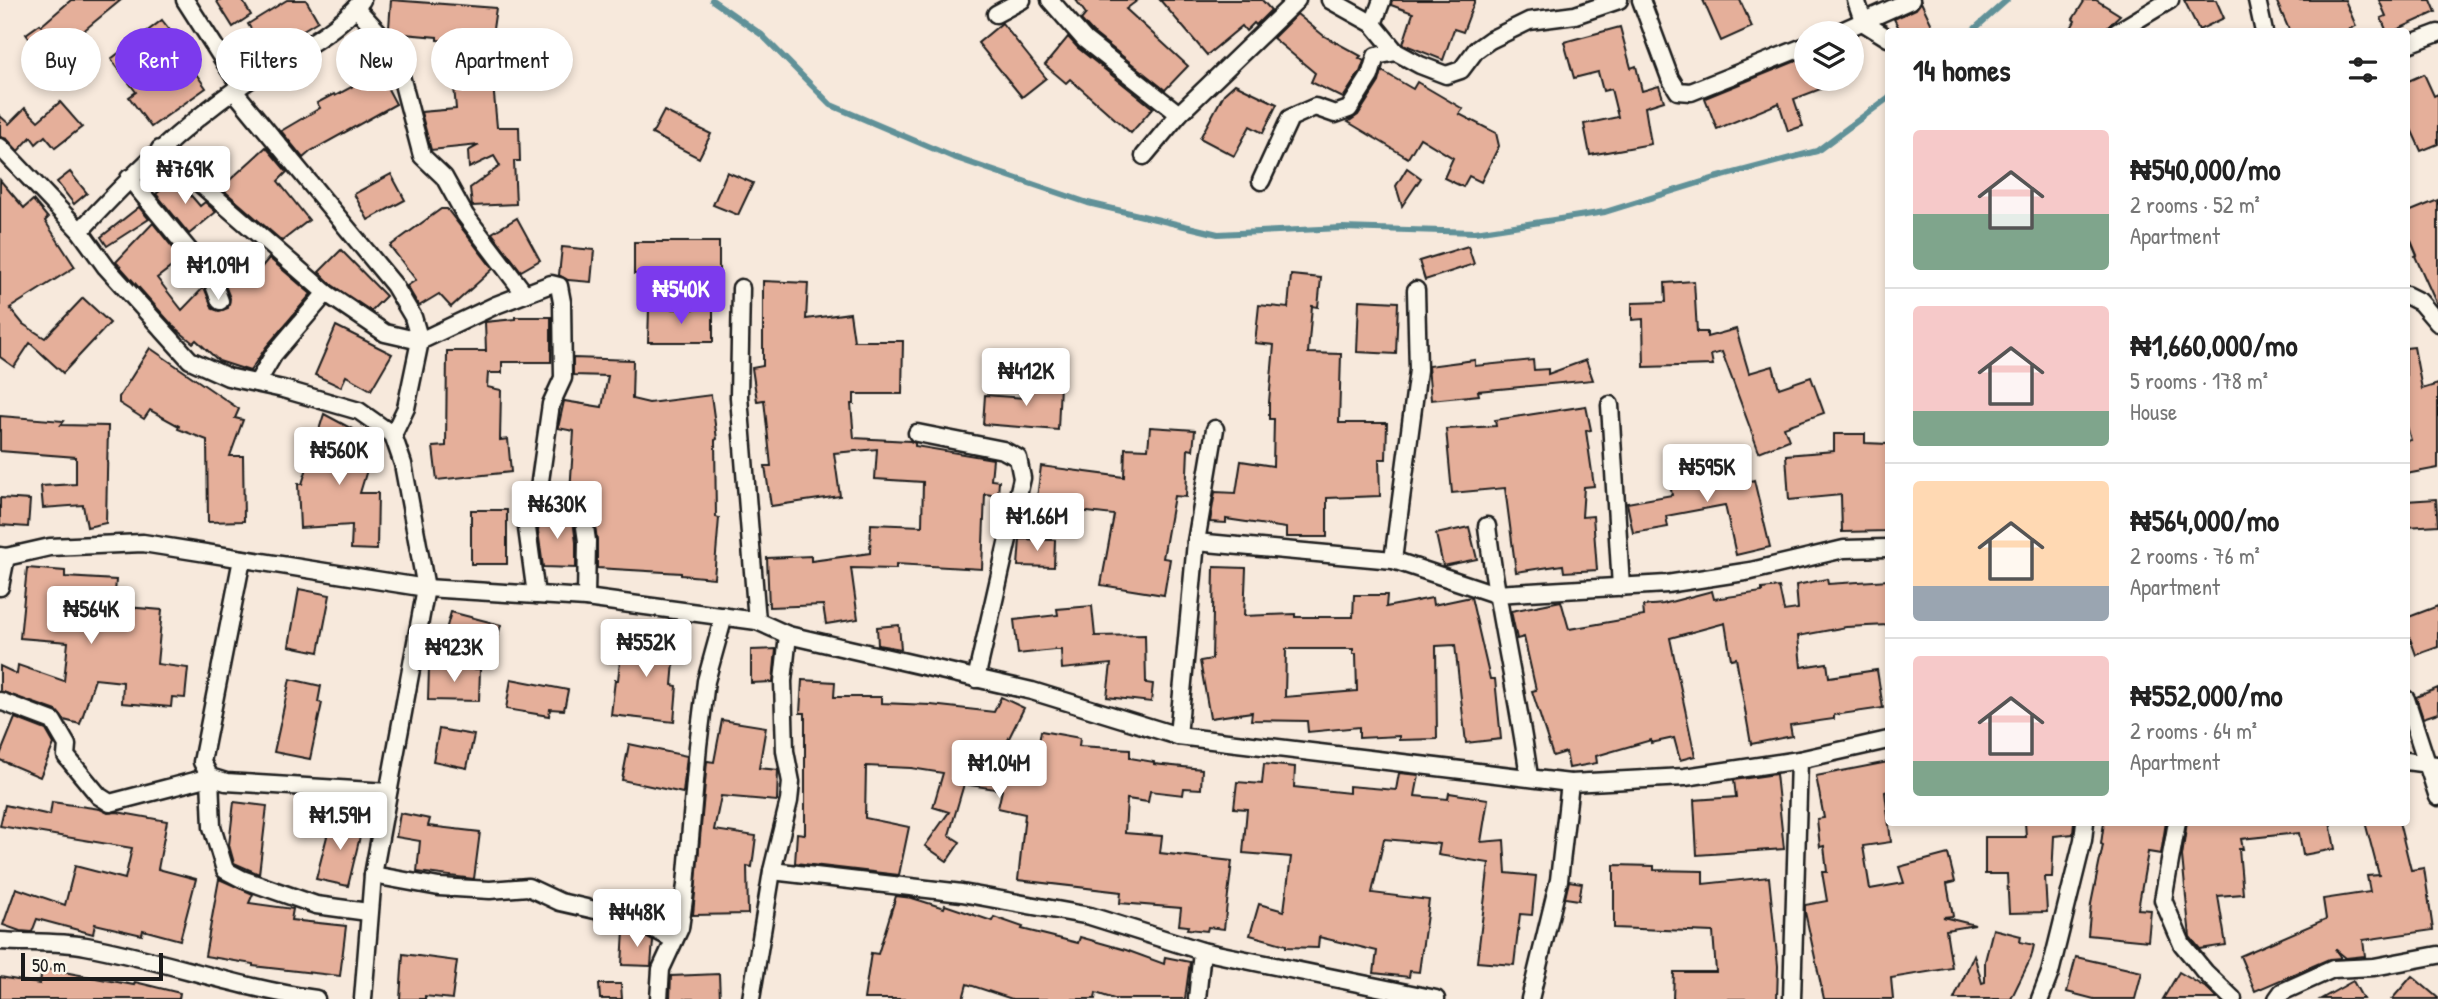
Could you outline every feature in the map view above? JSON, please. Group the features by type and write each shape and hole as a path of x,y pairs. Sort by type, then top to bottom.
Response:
{"street":[{"path":"185,0 216,52"},
{"path":"996,14 1022,0"},
{"path":"1050,0 1085,40 1178,114"},
{"path":"1144,156 1178,114 1297,0"},
{"path":"1330,0 1373,24 1396,52 1446,75 1461,70 1476,51 1490,40 1529,22 1574,15 1619,0"},
{"path":"1373,24 1382,0"},
{"path":"1640,0 1670,78 1678,91 1691,92 1794,51"},
{"path":"1856,0 1863,21"},
{"path":"1864,23 1911,0"},
{"path":"2257,0 2263,28"},
{"path":"2123,28 2167,1"},
{"path":"322,35 340,24 359,4 384,37 401,76 422,156 444,177 465,215 525,294"},
{"path":"1864,23 1885,36"},
{"path":"2410,44 2438,33"},
{"path":"1261,181 1290,118 1315,107 1335,114 1349,109 1370,76 1376,56 1396,52"},
{"path":"79,231 160,149 233,91"},
{"path":"239,91 394,285 413,317 421,341 406,408 393,435"},
{"path":"0,147 79,231 106,267 190,360 229,377 359,411 393,435 403,464 426,588 373,875 363,999"},
{"path":"160,149 326,293 385,332 421,341 496,305 551,284 559,286 562,302 563,378 551,404 538,495 529,510 527,528 536,595"},
{"path":"129,178 211,277 220,301"},
{"path":"741,288 739,397 757,621"},
{"path":"1394,560 1418,370 1416,290"},
{"path":"257,383 274,354 326,293"},
{"path":"2410,297 2420,302 2438,323"},
{"path":"1611,405 1621,587"},
{"path":"1178,736 1196,542 1214,429"},
{"path":"917,433 1003,450 1018,458 1022,478 976,679"},
{"path":"538,495 564,502 583,513 587,541 586,598"},
{"path":"1486,526 1495,594 1522,725 1529,777"},
{"path":"1196,542 1394,560 1495,594 1667,584 1751,571 1844,549 1885,548"},
{"path":"0,587 3,557 50,547 143,543 426,588 586,598 757,621 788,635 1032,691 1178,736 1570,783 1685,777 1799,760 1885,741"},
{"path":"242,559 202,762 210,777 212,827 225,870 242,879 316,905 369,912"},
{"path":"659,999 661,969 680,928 706,681 724,616"},
{"path":"751,999 772,871 791,782 785,751 783,681 788,635"},
{"path":"0,701 53,721 67,745 66,756 99,796 110,803 210,777 226,782 388,792"},
{"path":"2410,709 2433,764 2438,797"},
{"path":"1792,999 1799,760"},
{"path":"2410,761 2433,764"},
{"path":"1530,999 1559,880 1570,783"},
{"path":"2039,999 2050,973 2084,826"},
{"path":"2176,826 2163,900 2182,944 2205,972 2233,999"},
{"path":"772,871 962,893 1077,914 1202,951 1436,999"},
{"path":"373,875 439,887 490,890 528,887 560,902 635,919 674,940"},
{"path":"0,941 83,945 182,967 289,997 316,999"},
{"path":"1197,999 1202,951"},
{"path":"2277,999 2282,992 2333,969 2374,967 2438,955"}],"building":[{"path":"71,0 121,0 87,28 34,28 40,24 41,26"},
{"path":"216,0 242,0 251,15 233,27"},
{"path":"287,0 306,0 318,21 306,28 250,28 248,24"},
{"path":"391,0 496,8 493,28 431,28 431,36 417,35 417,28 389,28"},
{"path":"1076,0 1138,0 1126,9 1188,66 1165,90 1092,32 1081,20 1086,14"},
{"path":"1160,0 1262,0 1271,10 1256,25 1254,23 1246,31 1242,26 1207,55"},
{"path":"1392,0 1475,0 1463,32 1454,29 1443,60 1403,44 1413,13 1391,5"},
{"path":"1703,0 1740,0 1752,27 1721,41"},
{"path":"2085,0 2096,0 2120,15 2108,28 2071,28 2075,21 2073,19"},
{"path":"2184,0 2216,0 2224,18 2198,28"},
{"path":"2276,0 2345,0 2356,26 2352,28 2288,28"},
{"path":"2379,0 2431,0 2436,12 2401,28 2385,28 2381,18 2386,16"},
{"path":"1921,2 1932,25 1926,28 1899,28 1894,19 1916,9"},
{"path":"1297,14 1324,36 1361,56 1359,58 1364,61 1343,98 1311,82 1315,73 1273,38"},
{"path":"162,20 168,28 152,28"},
{"path":"1002,23 1046,78 1022,97 978,43"},
{"path":"1620,27 1631,68 1636,66 1642,91 1659,86 1664,101 1645,107 1651,144 1590,155 1584,124 1618,117 1611,89 1603,91 1598,72 1574,78 1564,42"},
{"path":"1068,37 1153,108 1131,133 1070,79 1066,83 1045,65"},
{"path":"1794,62 1794,91 1815,91 1794,99 1803,126 1788,131 1779,103 1717,129 1705,98"},
{"path":"1382,71 1413,89 1417,82 1463,109 1459,114 1496,133 1499,146 1481,182 1469,176 1463,187 1444,178 1453,158 1420,138 1408,158 1348,122 1358,115 1379,82"},
{"path":"2424,74 2434,96 2438,94 2438,144 2421,151 2410,127 2410,80"},
{"path":"1235,84 1277,104 1263,133 1250,126 1234,156 1200,138 1224,94"},
{"path":"202,91 151,127 129,97 136,92"},
{"path":"344,91 389,91 396,104 303,158 281,131 320,108 317,103 334,94 335,96"},
{"path":"454,91 494,91 497,127 519,127 520,161 514,161 516,204 472,206 470,188 500,166 494,156 469,168 468,151 479,145 431,150 421,112 456,109"},
{"path":"60,102 82,127 55,148 45,136 36,144 31,137 18,151 7,139 0,137 0,116 9,124 25,108 38,121"},
{"path":"664,111 711,134 699,158 652,134"},
{"path":"266,147 287,172 278,181 309,220 282,241 221,188"},
{"path":"1407,168 1421,178 1402,206 1396,186"},
{"path":"70,172 87,193 74,204 57,182"},
{"path":"727,172 753,183 738,215 713,205"},
{"path":"391,174 405,200 368,220 354,194"},
{"path":"176,178 200,206 205,202 216,212 189,234 156,194"},
{"path":"0,180 24,208 33,200 48,218 45,221 75,267 10,308 23,324 45,338 83,298 110,323 63,373 30,343 14,367 0,357"},
{"path":"2438,200 2438,307 2415,256 2417,255 2410,238 2410,211"},
{"path":"139,207 149,219 107,246 101,237"},
{"path":"441,209 447,209 493,269 451,307 439,294 419,306 407,286 416,280 390,246"},
{"path":"517,218 540,260 521,271 492,233"},
{"path":"153,223 182,259 157,278 182,310 204,287 213,309 219,311 228,308 230,298 220,272 232,261 250,281 269,258 311,294 266,347 250,371 219,361 196,340 193,343 174,327 116,262"},
{"path":"634,242 719,242 719,275 634,274"},
{"path":"1468,246 1474,264 1425,280 1419,261"},
{"path":"562,247 594,250 591,282 568,280 559,275"},
{"path":"341,250 386,296 371,311 332,285 319,272"},
{"path":"1291,275 1321,278 1318,307 1312,306 1308,353 1341,354 1339,423 1387,423 1386,459 1379,459 1380,496 1327,498 1327,537 1286,537 1286,528 1226,519 1226,523 1210,522 1215,492 1236,493 1241,461 1273,466 1274,419 1269,419 1269,402 1274,345 1255,343 1259,305 1288,308"},
{"path":"763,281 808,283 806,319 850,313 854,341 903,341 902,394 854,394 854,404 851,404 854,438 910,441 915,443 915,446 993,459 991,480 999,481 998,496 985,494 982,569 896,564 896,569 851,568 858,619 826,624 823,605 769,607 767,558 811,556 811,561 870,553 871,524 922,526 923,482 875,479 877,449 834,453 840,496 771,506 765,466 771,466 764,400 757,401 752,368 763,366"},
{"path":"1694,281 1697,332 1707,332 1707,337 1736,329 1749,373 1773,366 1779,388 1811,377 1824,413 1784,427 1789,440 1759,452 1722,352 1711,355 1713,365 1644,367 1643,319 1632,320 1632,303 1666,302 1665,283"},
{"path":"1359,300 1398,302 1396,354 1357,352"},
{"path":"649,309 713,309 713,342 648,342"},
{"path":"515,317 551,317 551,362 502,362 502,373 488,373 487,387 501,390 500,440 508,439 511,472 437,480 433,447 446,446 447,351 486,351 485,322"},
{"path":"336,326 392,354 371,390 346,376 341,387 315,375"},
{"path":"2414,347 2422,389 2438,384 2438,468 2410,473 2411,440 2410,348"},
{"path":"150,348 239,409 235,418 243,420 230,456 243,456 244,521 208,522 207,440 178,429 179,426 150,410 144,419 119,403 119,397"},
{"path":"573,358 633,360 632,399 649,403 711,395 717,439 716,517 719,518 714,578 681,573 597,568 593,511 589,504 570,493 574,431 558,428 564,401 602,407 608,376 573,375"},
{"path":"1475,360 1475,366 1533,360 1534,370 1548,369 1548,374 1586,360 1593,380 1478,391 1479,395 1431,400 1428,366"},
{"path":"1026,382 1060,384 1058,430 983,424 985,395 1025,398"},
{"path":"1586,406 1591,430 1586,431 1594,486 1584,487 1582,517 1593,516 1597,570 1564,572 1563,565 1516,572 1505,488 1452,493 1446,429 1496,426 1495,420"},
{"path":"324,414 354,430 347,442 373,450 360,493 378,493 377,550 351,549 352,525 300,528 298,484 302,484"},
{"path":"0,416 64,421 61,425 108,426 106,523 87,527 83,505 43,508 41,486 76,484 76,457 0,451"},
{"path":"1150,427 1195,430 1193,450 1188,449 1186,497 1174,496 1163,558 1170,559 1164,595 1101,585 1114,515 1036,506 1041,466 1124,477 1125,448 1148,449"},
{"path":"1834,434 1865,434 1865,443 1885,444 1885,531 1842,532 1841,495 1789,500 1786,455 1834,451"},
{"path":"1731,461 1735,485 1754,480 1770,547 1736,555 1725,505 1666,516 1668,527 1633,533 1627,503 1672,495 1668,473"},
{"path":"0,498 30,500 28,527 0,525"},
{"path":"2436,499 2438,525 2410,527 2410,501"},
{"path":"471,510 507,510 507,564 471,564"},
{"path":"540,512 562,513 573,520 576,568 543,567 538,531"},
{"path":"1469,527 1477,559 1443,566 1436,534"},
{"path":"1020,539 1055,540 1054,567 1018,566"},
{"path":"1214,567 1246,568 1244,616 1295,614 1295,617 1353,617 1354,595 1387,595 1386,607 1432,598 1433,605 1471,597 1490,679 1495,679 1501,739 1466,743 1455,645 1436,646 1437,739 1399,740 1399,736 1359,738 1359,727 1308,732 1307,721 1251,720 1252,712 1210,718 1200,661 1212,659","holes":["1286,649 1353,649 1353,654 1356,654 1357,691 1285,697"]},
{"path":"27,568 65,571 65,577 116,580 114,606 162,610 157,664 188,668 185,698 172,697 171,707 122,703 123,682 95,679 80,724 64,720 57,711 0,691 0,666 17,674 18,665 64,681 68,642 20,638"},
{"path":"1827,579 1828,584 1885,580 1885,625 1846,627 1798,636 1801,667 1827,663 1829,677 1877,670 1883,708 1790,725 1792,736 1751,744 1736,658 1731,659 1725,623 1670,638 1695,756 1680,760 1674,738 1651,743 1651,740 1596,756 1597,763 1569,768 1566,752 1553,756 1532,691 1536,690 1524,637 1517,639 1511,611 1561,601 1569,629 1644,616 1643,606 1663,604 1712,591 1714,599 1779,587 1784,611 1798,609 1796,585"},
{"path":"299,589 330,595 319,652 289,646"},
{"path":"1092,606 1095,636 1145,635 1146,683 1153,684 1151,702 1107,697 1111,664 1062,669 1061,650 1055,648 1018,654 1014,620 1058,615 1057,609"},
{"path":"2438,606 2438,647 2416,655 2410,638 2410,616"},
{"path":"451,612 501,625 494,649 444,637"},
{"path":"899,625 901,649 878,645 877,627"},
{"path":"623,634 676,639 672,685 677,686 674,722 611,715"},
{"path":"776,649 773,682 751,683 751,650"},
{"path":"429,668 480,669 479,701 428,700"},
{"path":"290,679 321,686 318,702 322,703 310,759 274,752"},
{"path":"511,679 568,690 564,710 550,709 549,716 506,709"},
{"path":"802,680 835,682 834,697 881,697 881,703 994,712 1001,697 1024,708 1000,756 1036,761 1041,731 1080,738 1079,746 1130,749 1130,758 1154,764 1202,769 1201,789 1184,788 1183,795 1150,791 1148,802 1127,799 1125,833 1162,836 1160,853 1232,861 1224,929 1187,929 1188,926 1179,925 1181,908 1120,903 1121,892 1018,880 1025,814 998,808 1002,790 964,784 949,835 960,842 947,861 925,846 949,812 933,807 943,773 911,768 866,766 865,818 909,827 899,875 795,863 797,833 805,834 805,713 800,713"},
{"path":"2438,688 2438,713 2423,718 2416,697"},
{"path":"15,718 46,730 54,744 40,777 0,760"},
{"path":"722,720 766,727 759,768 778,770 777,801 721,796 714,830 756,836 752,867 747,866 748,914 693,915 707,761 714,762"},
{"path":"439,729 474,735 467,768 433,761"},
{"path":"629,744 687,756 683,793 622,780"},
{"path":"1885,763 1885,826 1889,826 1891,842 1863,846 1870,889 1904,883 1899,867 1948,854 1955,882 1947,884 1953,916 1943,917 1975,925 1946,930 1952,968 1891,978 1893,999 1824,999 1805,912 1805,905 1827,901 1822,872 1827,872 1824,846 1820,847 1817,819 1824,818 1816,776"},
{"path":"1264,764 1295,767 1294,787 1349,793 1349,786 1396,790 1399,773 1419,775 1415,796 1448,799 1449,793 1488,799 1481,842 1504,840 1506,873 1536,876 1532,915 1520,914 1514,965 1477,962 1489,863 1438,855 1440,844 1384,839 1372,893 1429,900 1419,972 1410,971 1409,977 1374,973 1377,951 1319,937 1318,948 1286,947 1250,935 1259,904 1284,911 1291,857 1243,853 1247,809 1234,808 1237,782 1262,784"},
{"path":"1776,774 1784,849 1697,855 1694,800 1736,797 1734,780"},
{"path":"52,802 167,821 158,869 196,879 180,940 143,930 142,935 95,924 93,934 37,919 32,932 3,925 16,888 65,905 75,866 125,879 132,848 0,826 5,805 50,815"},
{"path":"234,802 267,806 259,874 234,863 229,845"},
{"path":"400,813 430,819 428,826 480,832 474,879 417,872 420,841 396,837"},
{"path":"332,817 363,824 348,886 316,879"},
{"path":"2025,826 2074,826 2073,834 2054,836 2052,877 2045,877 2047,912 2009,913 2007,874 1985,874 1985,837 2026,837"},
{"path":"2103,826 2165,826 2161,854 2148,852 2138,909 2151,910 2148,941 2088,935 2091,904 2103,845"},
{"path":"2186,826 2331,826 2335,849 2303,855 2299,833 2241,839 2243,849 2239,849 2243,894 2218,896 2226,945 2200,949 2190,937 2182,856"},
{"path":"2366,826 2400,826 2411,870 2424,868 2433,930 2363,940 2365,956 2346,958 2335,949 2341,958 2329,959 2255,991 2240,956 2326,919 2323,899 2370,892 2367,876 2379,875"},
{"path":"1614,865 1654,866 1654,870 1703,871 1703,884 1769,877 1778,966 1777,999 1673,999 1674,972 1716,972 1713,932 1614,928"},
{"path":"219,879 253,894 249,903 293,909 291,920 346,926 340,976 253,966 205,956"},
{"path":"1569,881 1582,883 1579,900 1565,898"},
{"path":"896,896 944,908 945,905 992,921 994,917 1023,927 1022,929 1078,943 1080,937 1164,964 1165,957 1190,962 1185,999 1114,999 1096,993 1095,999 1012,999 967,984 963,999 864,999 871,953 878,954"},
{"path":"1993,929 2021,936 2020,942 2034,945 2031,958 2011,999 1954,999 1974,955 1982,983 1985,982 1985,961"},
{"path":"624,930 633,930 653,941 651,966 622,965"},
{"path":"403,954 457,961 452,999 425,996 425,999 400,999"},
{"path":"2076,957 2142,972 2135,999 2094,999 2067,992"},
{"path":"42,968 134,985 135,982 180,993 179,999 0,999 0,977 40,984"},
{"path":"2179,972 2208,989 2218,999 2163,999"},
{"path":"719,974 720,999 670,999 671,976"},
{"path":"2412,976 2438,998 2438,999 2392,999"},
{"path":"2353,981 2363,999 2321,999"},
{"path":"599,984 621,984 622,999 600,999"}],"waterway":[{"path":"712,0 762,35 831,105 953,157 1088,203 1218,234 1342,228 1475,232 1605,212 1715,178 1817,151 1885,100"},
{"path":"1976,28 2007,0"}]}
